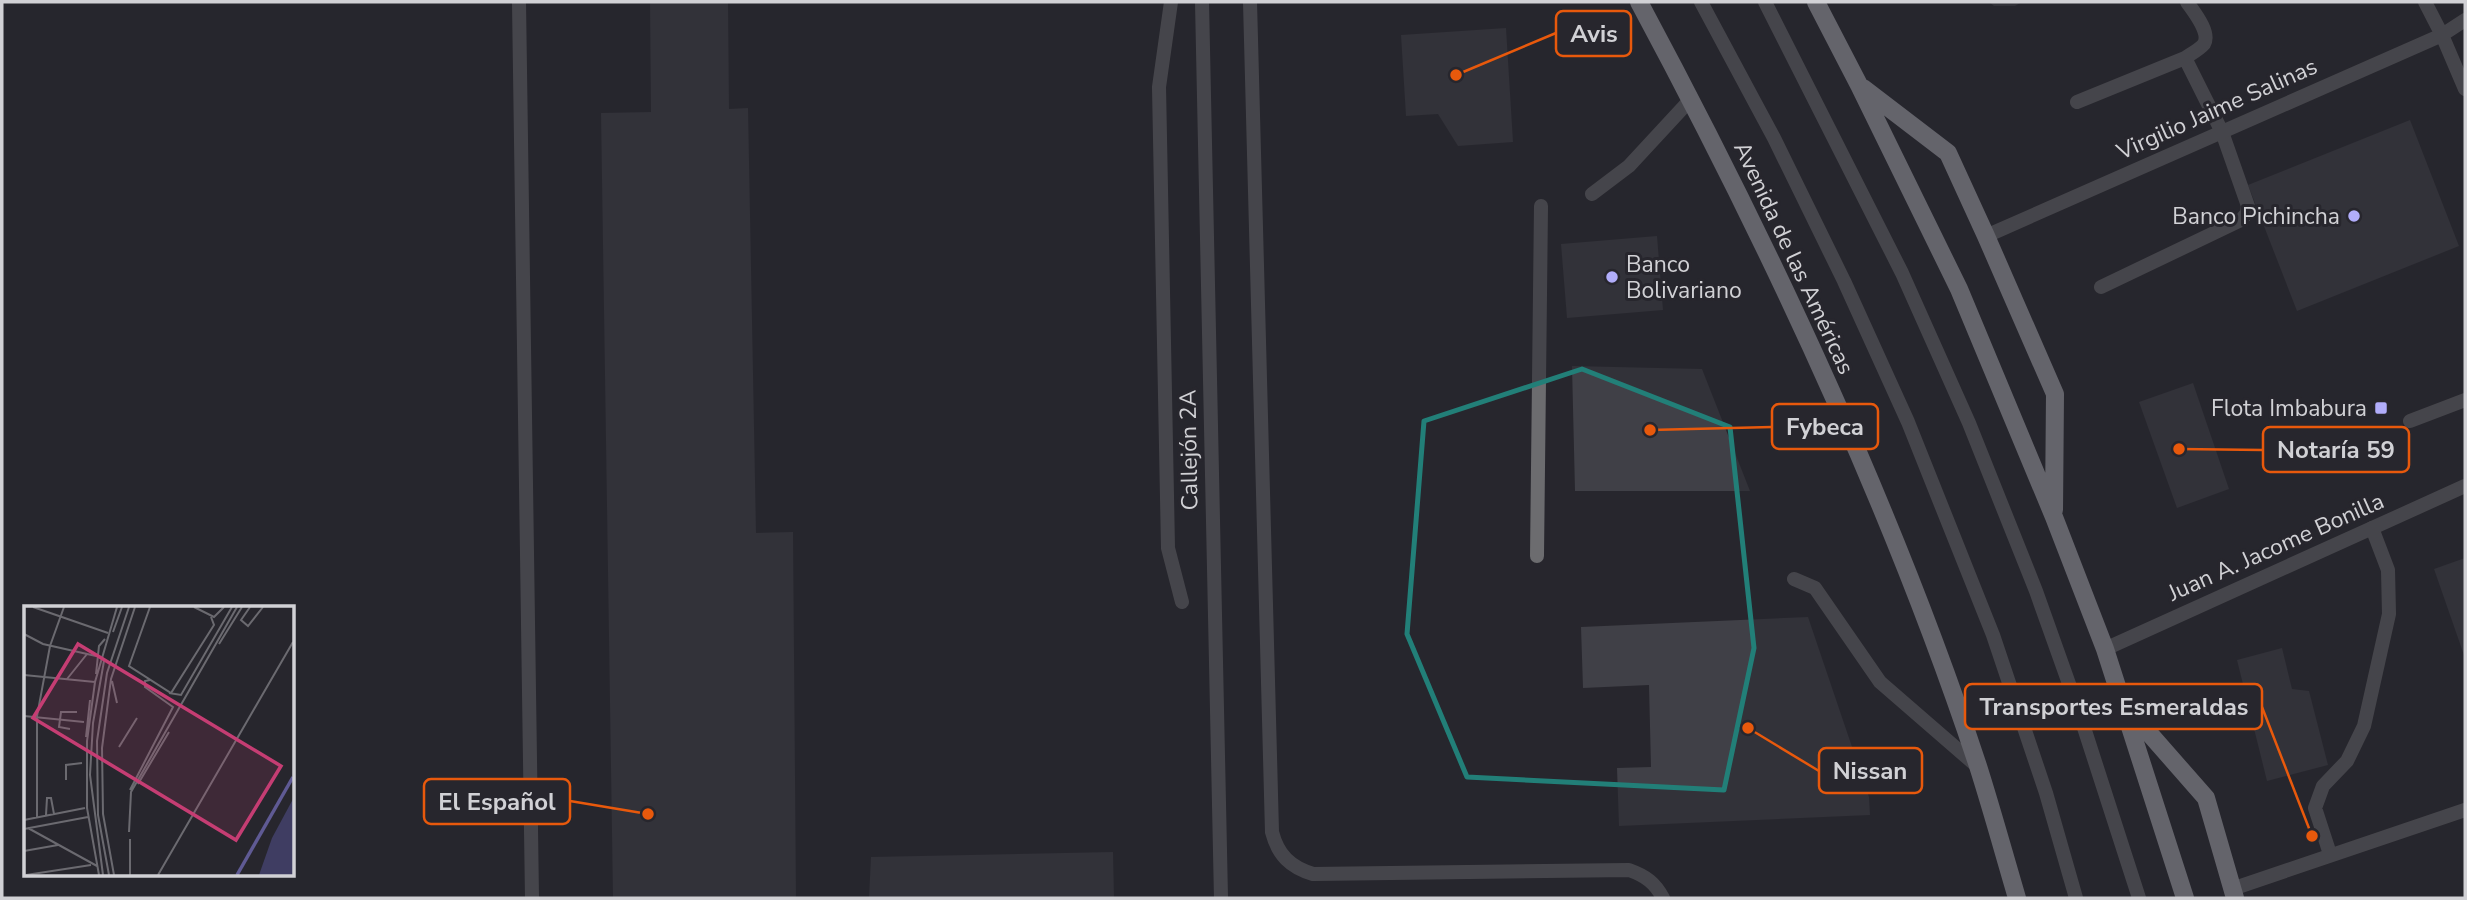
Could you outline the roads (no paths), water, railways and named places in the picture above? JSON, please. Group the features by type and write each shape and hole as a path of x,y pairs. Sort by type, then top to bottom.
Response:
{"main road":[{"name":"Avenida de las Américas","path":"1639,2 1691,99 1792,308 1870,482 1978,767 2017,898"},
{"path":"1816,2 1860,85 1959,289 2054,517 2105,649 2185,898"},
{"path":"1860,85 1948,153 1986,236 2055,394 2054,517"},
{"path":"2122,702 2206,798 2234,893"}],"street":[{"path":"519,2 532,898"},
{"path":"1171,2 1158,87 1168,548 1182,602"},
{"name":"Callejón 2A","path":"1202,2 1221,898"},
{"path":"1250,2 1272,832 1276,847 1285,859 1299,870 1313,874 1629,870 1646,876 1658,888 1663,898"},
{"name":"Avenida de las Américas","path":"1701,2 1774,138 1844,281 1908,422 1993,635 2046,793 2076,898"},
{"path":"1765,2 1902,273 1969,423 2041,604 2139,898"},
{"path":"2077,102 2185,58 2204,45 2204,30 2187,2"},
{"path":"2425,2 2465,89"},
{"name":"Virgilio Jaime Salinas","path":"1986,236 2442,35 2465,20"},
{"path":"2101,287 2241,220 2247,213 2248,206 2222,132 2185,58"},
{"path":"1592,194 1629,166 1691,99"},
{"path":"1537,556 1541,206"},
{"path":"2410,421 2465,400"},
{"name":"Juan A. Jacome Bonilla","path":"2105,649 2465,486"},
{"path":"2330,854 2315,808 2323,786 2347,761 2364,726 2389,614 2388,570 2372,528"},
{"path":"1794,579 1815,588 1880,682 1978,767"},
{"path":"2234,893 2330,854 2465,810"}],"place":[{"name":"Avis","path":"1456,75"},
{"name":"Banco Pichincha","path":"2354,216"},
{"name":"Banco Bolivariano","path":"1612,277"},
{"name":"Flota Imbabura","path":"2381,408"},
{"name":"Fybeca","path":"1650,430"},
{"name":"Notaría 59","path":"2179,449"},
{"name":"Nissan","path":"1748,728"},
{"name":"El Español","path":"648,814"},
{"name":"Transportes Esmeraldas","path":"2312,836"}]}
